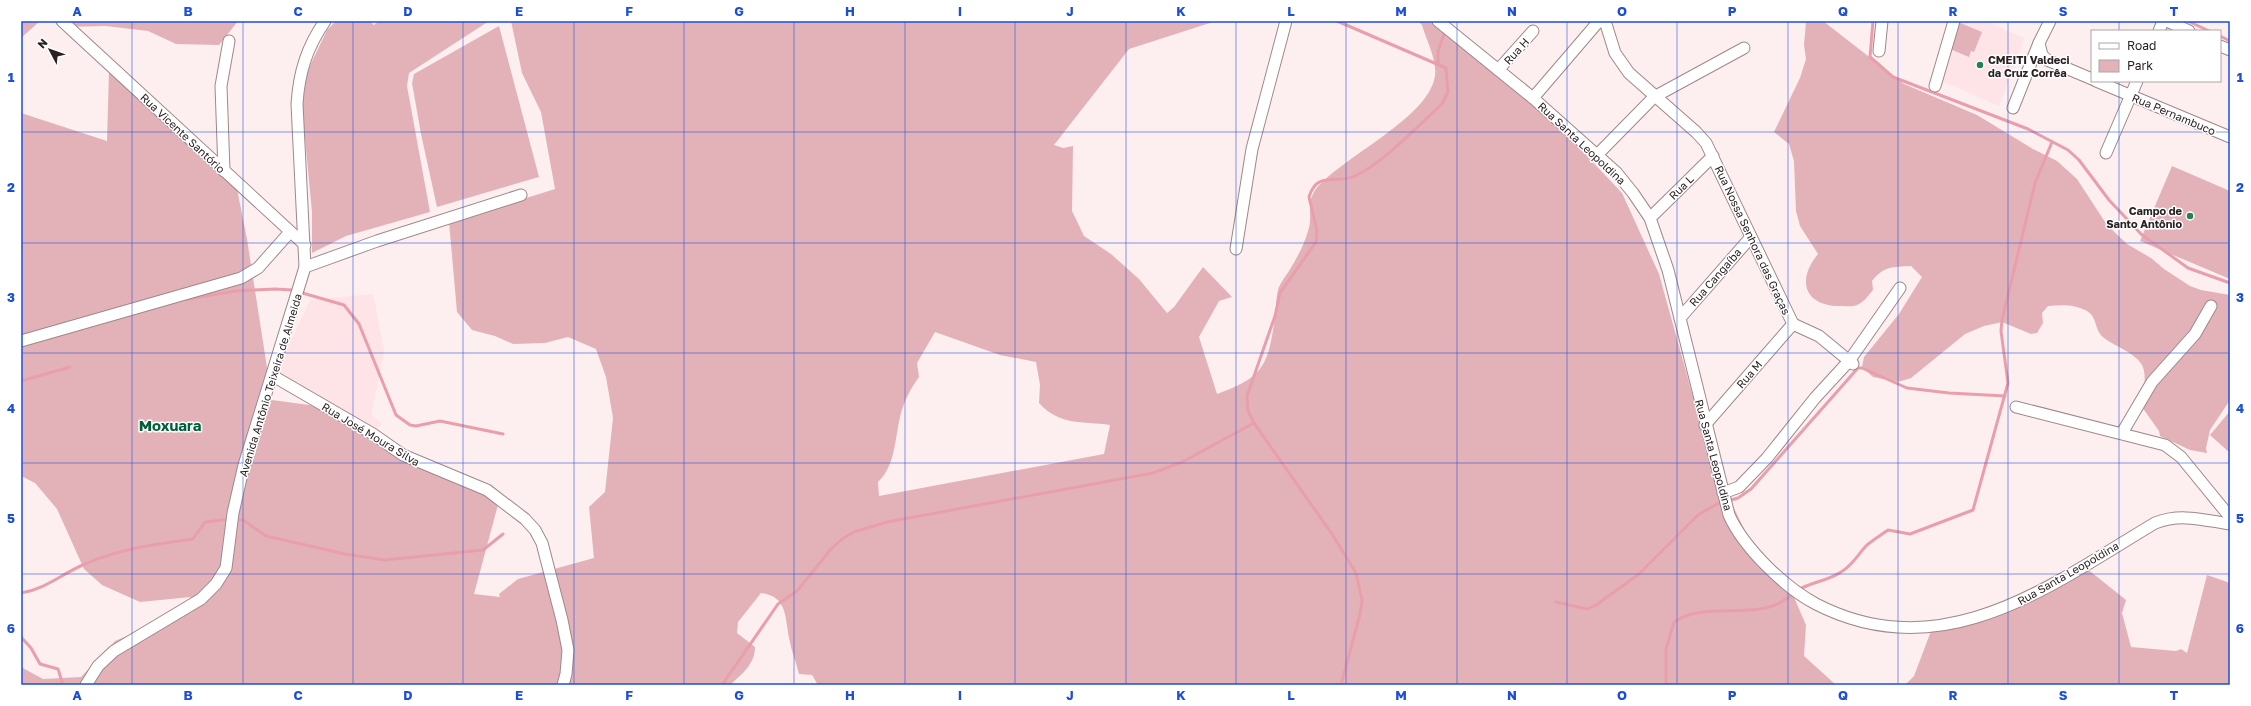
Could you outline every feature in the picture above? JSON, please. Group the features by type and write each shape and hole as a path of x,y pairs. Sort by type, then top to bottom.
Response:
{"street":[{"name":"Rua Vicente Santório","path":"62,21 305,245"},
{"name":"Avenida Antônio Teixeira de Almeida","path":"86,685 98,666 114,651 182,613 201,599 216,584 226,568 231,543 233,513 244,465 273,376 305,267 297,104 299,80 305,55 325,21"},
{"path":"1236,250 1252,149 1286,21"},
{"name":"Rua Santa Leopoldina","path":"1438,21 1533,98 1616,172 1634,193 1650,218 1664,258 1680,318 1705,425 1729,515 1741,536 1788,586 1807,599 1828,610 1878,626 1895,628 1940,627 1996,612 2028,598 2155,523 2167,518 2180,516 2230,524"},
{"path":"1533,98 1599,21"},
{"name":"Rua Nossa Senhora das Graças","path":"1605,21 1620,63 1654,97 1702,138 1713,156 1792,324"},
{"path":"1879,51 1882,21"},
{"path":"1935,86 1954,21"},
{"path":"2013,108 2039,42 2050,21"},
{"path":"2167,21 2187,30"},
{"name":"Rua H","path":"1498,70 1533,31"},
{"path":"224,171 221,86 229,41"},
{"path":"2039,42 2042,55 2047,60 2091,79"},
{"path":"1597,155 1654,97 1744,48"},
{"name":"Rua Pernambuco","path":"2098,82 2230,137"},
{"path":"2106,153 2137,82"},
{"name":"Rua L","path":"1650,218 1713,156"},
{"path":"305,267 377,241 521,195"},
{"path":"21,341 241,278 258,268 290,232"},
{"name":"Rua Cangaíba","path":"1680,318 1751,237"},
{"path":"1723,493 1739,487 1767,458 1816,398 1851,363 1900,288"},
{"path":"2122,433 2152,382 2195,334 2211,306"},
{"path":"1792,324 1819,336 1851,363"},
{"name":"Rua M","path":"1705,425 1792,324"},
{"name":"Rua José Moura Silva","path":"273,376 373,434 403,455 487,490 526,519 535,530 542,543 562,620 568,650 566,674 563,685"},
{"path":"2016,407 2153,440 2173,449 2230,517"}],"shaded area":[{"name":"CMEITI Valdeci da Cruz Corrêa","path":"1958,21 1985,21 2024,38 1999,106 1942,81"},
{"path":"373,294 384,352 371,416 382,423 376,429 276,373 310,300"}],"green space":[{"path":"21,21 40,21 21,38"},
{"path":"54,21 238,21 219,45 176,44 148,31 106,26 61,27"},
{"path":"336,21 369,21 374,25 379,21 489,21 409,73 407,86 430,212 346,236 312,253 312,212 302,107 307,72 327,30"},
{"path":"511,21 1216,21 1129,49 1054,145 1063,148 1073,146 1072,211 1084,236 1111,254 1139,279 1167,313 1174,307 1203,267 1232,297 1219,301 1199,337 1217,394 1245,382 1261,368 1266,358 1270,347 1278,290 1281,282 1297,256 1306,236 1310,221 1310,202 1314,192 1326,179 1343,165 1405,118 1422,102 1432,85 1435,68 1433,57 1422,25 1418,21 1433,21 1536,102 1622,193 1659,274 1703,433 1722,483 1757,556 1793,595 1806,625 1804,656 1836,685 818,685 812,675 799,674 790,642 785,615 780,603 776,598 761,593 738,622 737,633 755,647 753,659 747,668 730,685 21,685 21,667 43,679 81,677 115,641 134,633 187,602 191,597 140,602 102,585 84,569 57,509 35,483 21,476 21,113 107,141 109,70 237,189 247,239 272,400 324,407 499,501 474,594 500,597 499,594 518,579 594,558 589,507 605,492 613,418 606,377 596,349 568,337 545,343 513,344 495,336 472,330 457,312 449,222 555,189 541,112 522,73","holes":["935,332 1000,355 1036,362 1040,385 1039,403 1055,416 1072,421 1110,425 1104,454 879,496 878,482 884,475 892,459 903,408 908,394 919,377 917,363"]},
{"path":"1806,21 1823,21 1904,84 1977,115 2033,149 2057,161 2077,179 2107,225 2127,244 2151,258 2164,269 2190,286 2201,290 2230,295 2230,400 2210,430 2206,448 2207,453 2190,450 2160,436 2159,431 2142,407 2145,375 2142,365 2133,355 2104,338 2100,334 2090,313 2073,306 2048,306 2042,313 2043,323 2037,333 2031,334 2002,322 1984,326 1965,334 1911,378 1898,382 1873,377 1862,367 1864,357 1899,314 1922,277 1911,266 1889,268 1880,272 1872,281 1873,290 1868,297 1854,306 1830,305 1820,302 1808,291 1806,283 1807,274 1811,264 1818,254 1800,226 1796,211 1794,161 1789,144 1774,132 1800,78 1806,59 1804,45"},
{"path":"1958,22 1982,32 1974,52 1971,51 1969,57 1950,49"},
{"path":"499,26 539,177 437,207 421,134 412,83 414,74"},
{"name":"Campo de Santo Antônio","path":"2172,166 2230,191 2230,279 2140,241"},
{"path":"2230,411 2230,453 2210,435"},
{"path":"2086,568 2126,600 2122,613 2131,647 2176,651 2181,649 2187,653 2207,575 2230,583 2230,685 1905,685 1914,676 1931,631 1956,627"}],"waterway":[{"path":"1337,21 1446,68 1448,92 1442,104 1377,163 1355,176 1322,181 1312,189 1309,197 1317,231 1316,242 1280,293 1275,316 1247,396 1248,411 1254,423 1332,534 1356,573 1362,600 1360,614 1341,685"},
{"path":"1873,21 1870,57 1893,77 2028,129 2068,150 2079,160 2109,200 2141,234 2188,268 2230,283"},
{"path":"2188,21 2207,30"},
{"path":"1438,64 1438,51 1445,31"},
{"path":"2221,36 2230,41"},
{"path":"1798,590 1841,572 1852,563 1867,545 1888,530 1910,534 1973,510 2008,383 2001,331 2002,320 2035,183 2052,142"},
{"path":"188,299 235,291 275,289 292,290 344,305 359,324 396,415 410,425 416,426 440,421 503,434"},
{"path":"21,381 70,367"},
{"path":"1728,501 1738,498 1751,489 1858,368 1862,368 1907,388 1949,393 2005,396"},
{"path":"722,685 778,604 797,591 831,549 842,539 854,532 887,522 1153,473 1182,462 1254,423"},
{"path":"1556,602 1587,609 1596,605 1639,574 1698,515 1723,502"},
{"path":"21,593 38,588 77,568 111,554 193,539 205,522 230,519"},
{"path":"235,519 243,520 266,536 345,554 385,560 483,550 503,534"},
{"path":"1666,685 1666,649 1674,622 1685,616 1697,613 1763,608 1777,604 1794,594"},
{"path":"21,637 31,648 40,664 58,669 63,685"}],"place":[{"name":"CMEITI Valdeci da Cruz Corrêa","path":"1980,65"},
{"name":"Campo de Santo Antônio","path":"2190,216"}],"district":[{"name":"Moxuara","path":"170,425"}]}
